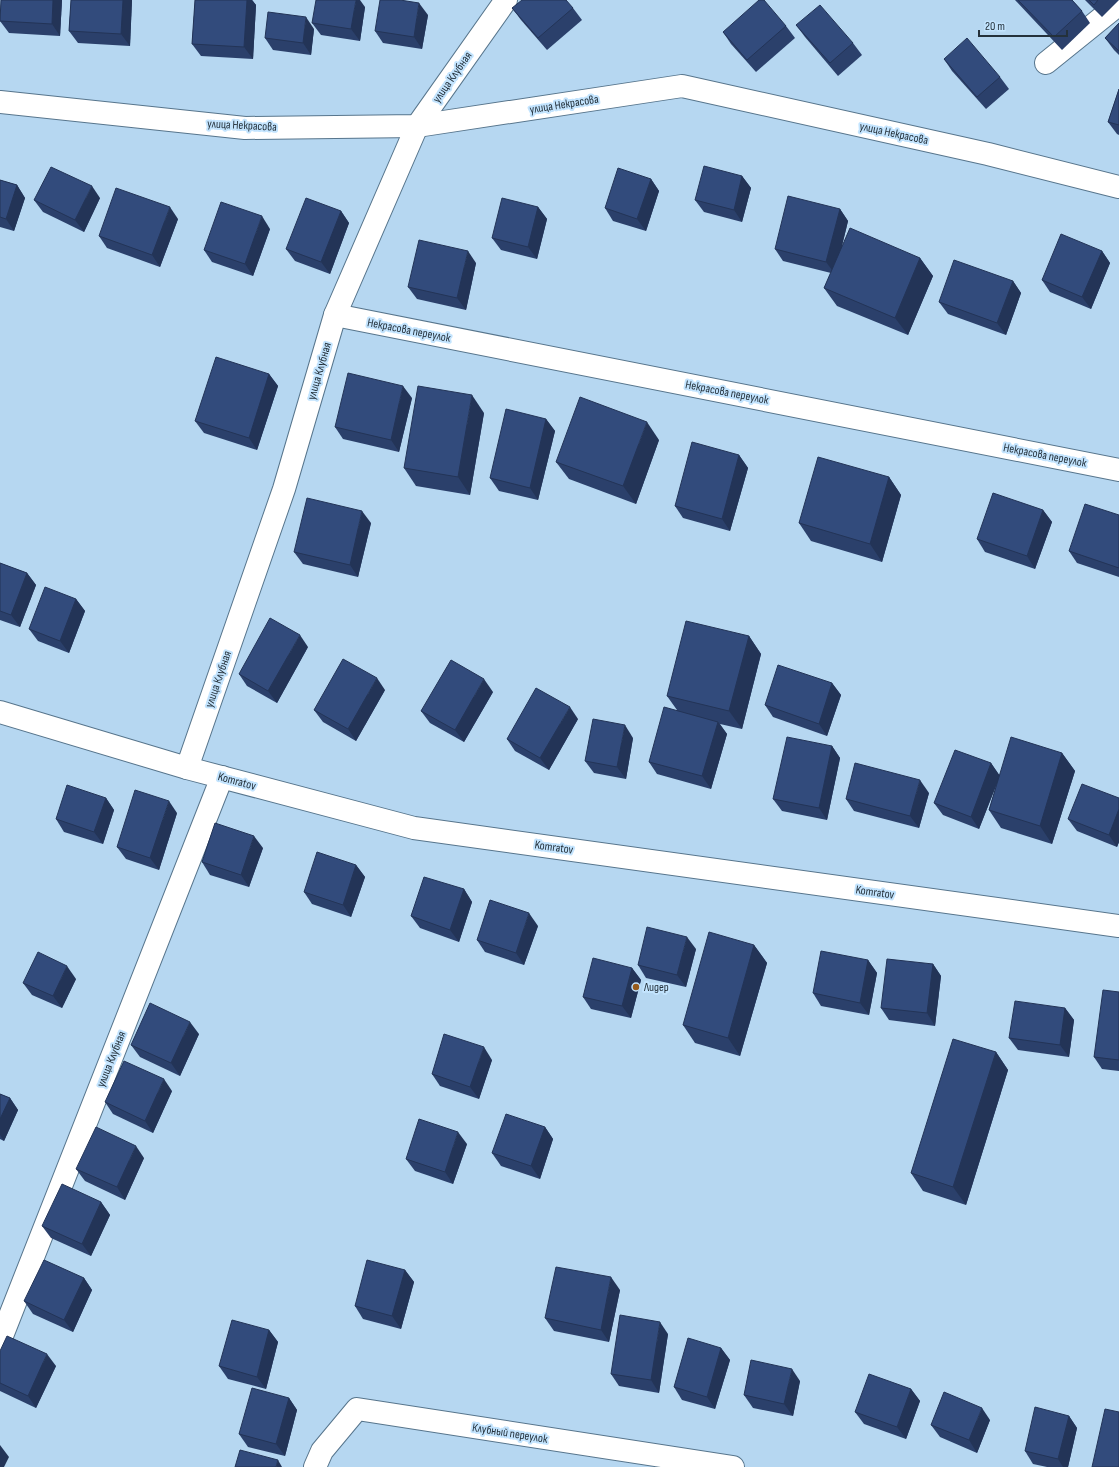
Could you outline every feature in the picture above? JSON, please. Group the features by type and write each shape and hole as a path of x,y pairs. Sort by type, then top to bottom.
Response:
{"street":[{"name":"улица Клубная","path":"187,768 284,489 335,315 417,126 506,0"},
{"path":"1046,63 1119,4"},
{"name":"улица Некрасова","path":"0,102 245,128 417,126 682,86 988,154 1119,187"},
{"name":"Некрасова переулок","path":"335,315 1119,470"},
{"name":"Komratov","path":"0,712 187,768 414,828 1119,926"},
{"name":"улица Клубная","path":"0,1341 222,777"},
{"name":"Клубный переулок","path":"315,1467 322,1451 357,1410 734,1467"}],"building":[{"path":"1,0 53,0 52,24 0,21"},
{"path":"71,0 123,0 121,34 69,31"},
{"path":"195,0 247,0 244,47 192,44"},
{"path":"316,0 356,0 351,29 312,23"},
{"path":"380,0 400,0 419,3 414,37 375,31"},
{"path":"522,0 566,0 573,8 538,38 512,8"},
{"path":"759,0 764,0 786,26 747,60 723,32"},
{"path":"1018,0 1072,0 1082,11 1054,37"},
{"path":"1089,0 1098,0 1094,5"},
{"path":"820,5 853,43 830,63 796,25"},
{"path":"268,12 306,17 303,43 265,38"},
{"path":"1119,23 1119,51 1105,38"},
{"path":"967,38 1000,77 977,97 944,59"},
{"path":"1119,89 1119,125 1108,122"},
{"path":"704,166 742,176 734,210 695,200"},
{"path":"51,167 92,186 75,220 34,200"},
{"path":"618,168 651,179 637,219 605,208"},
{"path":"0,180 17,185 6,219 0,217"},
{"path":"116,188 170,207 152,255 99,236"},
{"path":"788,196 840,209 826,262 775,249"},
{"path":"306,198 341,211 321,262 286,249"},
{"path":"502,198 538,207 528,247 492,238"},
{"path":"221,202 262,216 245,264 204,250"},
{"path":"850,228 920,258 895,318 824,288"},
{"path":"1061,234 1102,251 1082,297 1042,280"},
{"path":"419,240 468,251 457,298 408,287"},
{"path":"954,260 1013,281 997,323 939,302"},
{"path":"216,357 269,374 249,438 195,421"},
{"path":"348,373 403,386 391,440 335,427"},
{"path":"418,386 472,395 458,477 404,468"},
{"path":"580,397 647,422 623,486 556,462"},
{"path":"506,409 546,419 530,488 490,478"},
{"path":"692,442 739,455 722,519 675,506"},
{"path":"818,457 889,477 870,544 799,523"},
{"path":"993,493 1043,510 1027,556 977,539"},
{"path":"307,498 362,511 350,565 294,552"},
{"path":"1085,504 1119,515 1119,568 1069,551"},
{"path":"0,563 27,573 11,615 0,611"},
{"path":"45,587 76,599 60,641 29,629"},
{"path":"270,618 300,635 268,691 239,674"},
{"path":"686,621 749,636 729,711 667,696"},
{"path":"343,659 377,678 348,729 314,710"},
{"path":"451,660 484,679 455,730 421,711"},
{"path":"778,665 832,683 819,724 765,705"},
{"path":"536,688 570,707 540,758 507,739"},
{"path":"664,707 718,722 702,776 649,762"},
{"path":"593,719 625,725 617,767 585,761"},
{"path":"787,737 832,746 819,808 773,799"},
{"path":"1011,737 1062,753 1040,826 989,810"},
{"path":"955,750 991,763 971,817 934,803"},
{"path":"855,763 920,780 910,816 846,799"},
{"path":"1082,784 1119,798 1119,809 1109,835 1068,819"},
{"path":"67,785 106,798 94,832 56,819"},
{"path":"135,790 169,801 150,858 117,847"},
{"path":"215,823 254,836 241,875 202,862"},
{"path":"317,852 356,865 343,905 304,892"},
{"path":"424,877 464,889 450,930 411,916"},
{"path":"490,900 529,913 516,953 477,940"},
{"path":"647,927 687,937 677,975 638,965"},
{"path":"709,932 754,945 728,1038 683,1025"},
{"path":"821,951 868,960 860,1003 813,993"},
{"path":"38,952 67,966 53,996 23,983"},
{"path":"593,958 632,968 622,1006 583,997"},
{"path":"887,959 933,964 927,1013 881,1008"},
{"path":"1103,990 1119,992 1119,1060 1094,1057"},
{"path":"1015,1001 1065,1008 1060,1045 1009,1038"},
{"path":"150,1003 190,1022 171,1063 131,1045"},
{"path":"444,1034 484,1047 470,1087 432,1074"},
{"path":"953,1039 996,1052 953,1187 911,1173"},
{"path":"124,1061 164,1079 145,1121 105,1102"},
{"path":"0,1094 10,1098 0,1119"},
{"path":"506,1114 545,1127 531,1166 492,1153"},
{"path":"419,1119 458,1132 445,1172 406,1159"},
{"path":"96,1127 136,1146 117,1187 76,1169"},
{"path":"62,1184 101,1202 82,1244 42,1226"},
{"path":"44,1260 84,1278 64,1320 24,1301"},
{"path":"367,1260 405,1270 392,1316 355,1306"},
{"path":"556,1267 611,1277 601,1330 545,1318"},
{"path":"620,1315 660,1322 651,1380 611,1374"},
{"path":"232,1320 269,1330 257,1377 219,1366"},
{"path":"7,1336 47,1354 28,1396 0,1383 0,1351"},
{"path":"688,1338 721,1348 707,1397 674,1387"},
{"path":"751,1360 792,1369 784,1404 744,1395"},
{"path":"869,1374 911,1389 897,1427 855,1412"},
{"path":"252,1388 289,1398 276,1444 239,1434"},
{"path":"944,1392 982,1408 969,1440 931,1425"},
{"path":"1035,1407 1069,1416 1058,1459 1025,1451"},
{"path":"1105,1409 1119,1412 1119,1467 1092,1467"},
{"path":"240,1450 278,1460 276,1467 235,1467"}],"place":[{"name":"Лидер","path":"636,987"}]}
